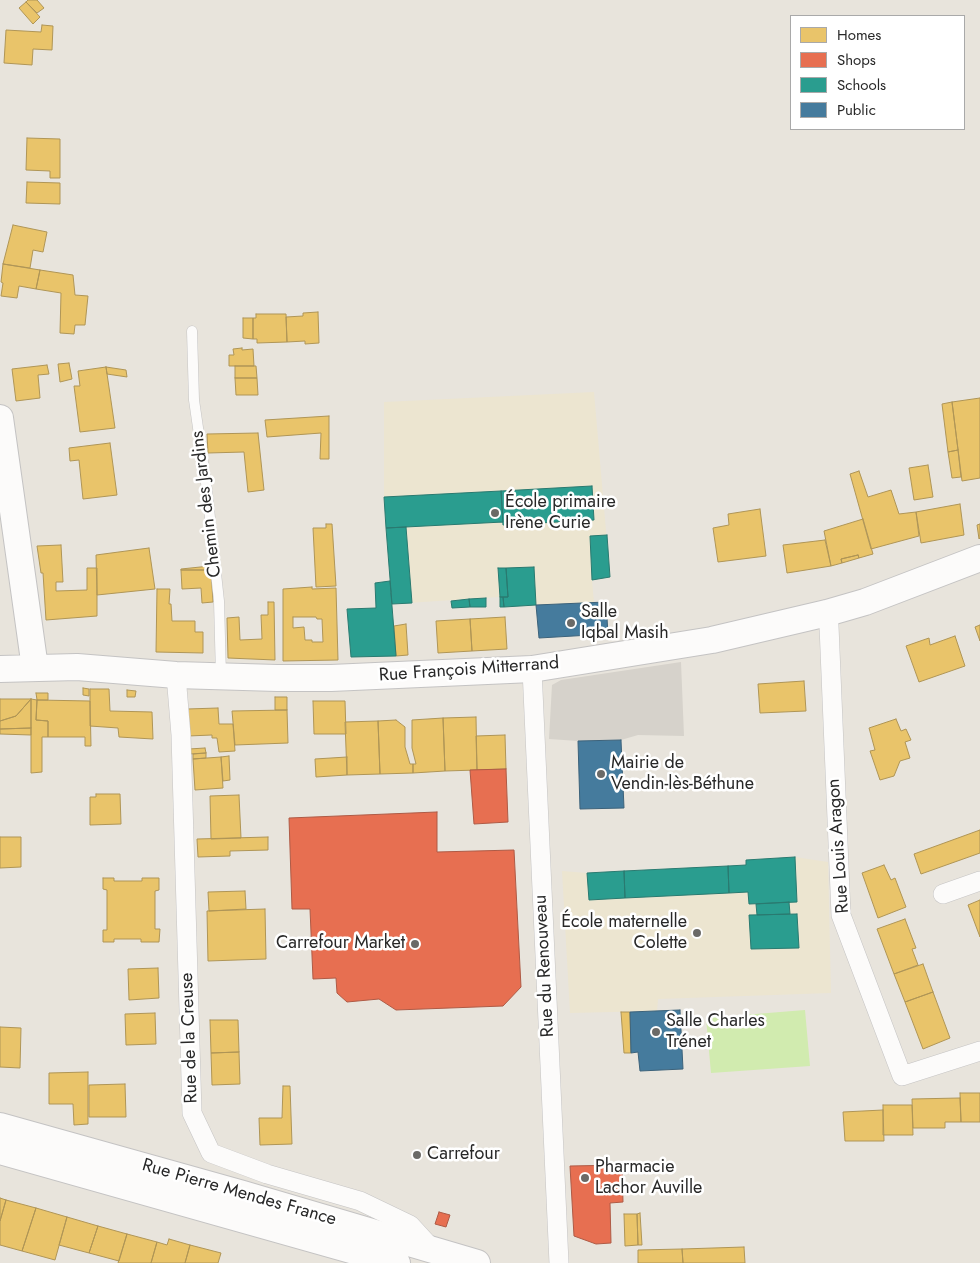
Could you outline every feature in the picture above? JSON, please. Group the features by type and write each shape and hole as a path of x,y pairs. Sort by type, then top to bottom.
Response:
{"street":[{"path":"0,418 35,668"},
{"name":"Rue François Mitterrand","path":"0,670 77,667 221,677 331,678 532,669 712,640 827,613 865,602 980,558"},
{"name":"Rue Louis Aragon","path":"827,613 841,915 902,1076 980,1051"},
{"name":"Rue du Renouveau","path":"532,669 559,1263"},
{"name":"Rue de la Creuse","path":"176,675 181,745 192,1113 211,1153 267,1174 360,1202 410,1225 431,1248"},
{"path":"943,894 980,881"},
{"name":"Rue Pierre Mendes France","path":"0,1126 234,1191 477,1263"},
{"name":"Rue Pierre Mendes France","path":"0,1151 397,1263"}],"lane":[{"name":"Chemin des Jardins","path":"192,331 194,400 207,490 219,602 221,677"}],"shaded area":[{"name":"École primaire Irène Curie","path":"594,392 610,577 592,580 594,603 500,607 499,597 392,604 384,497 384,402"},
{"path":"681,662 684,736 638,735 621,740 578,741 549,739 552,685 561,680"},
{"name":"École maternelle Colette","path":"795,857 828,862 831,993 658,999 657,1011 570,1013 562,871 587,873 746,866 746,860"}],"green space":[{"path":"805,1010 810,1066 711,1073 706,1018"}],"building: Homes":[{"path":"28,0 37,0 44,8 37,13 26,2"},
{"path":"26,2 40,17 33,24 19,8"},
{"path":"42,25 53,26 52,50 33,49 32,65 4,63 6,30 41,32"},
{"path":"27,138 60,139 60,178 50,178 50,171 26,170"},
{"path":"27,182 60,183 60,204 26,203"},
{"path":"13,225 47,232 43,252 33,250 30,268 3,264"},
{"path":"3,264 40,270 36,289 19,286 17,298 1,296"},
{"path":"40,270 73,275 75,295 88,296 85,325 75,325 74,334 60,333 61,293 36,289"},
{"path":"318,312 319,343 305,344 305,341 287,342 286,317 303,316 303,313"},
{"path":"256,314 286,314 287,342 257,343 257,339 253,339 253,318 256,318"},
{"path":"243,318 253,318 253,339 243,338"},
{"path":"242,348 242,350 253,349 254,366 229,366 229,355 234,355 233,349"},
{"path":"69,363 72,379 60,382 58,364"},
{"path":"47,365 49,374 38,375 40,398 16,401 12,369"},
{"path":"235,366 256,366 257,378 235,378"},
{"path":"106,367 126,370 127,377 107,374"},
{"path":"106,367 115,428 80,432 74,386 80,386 78,371"},
{"path":"235,378 257,378 258,395 236,395"},
{"path":"980,398 980,478 962,481 952,402"},
{"path":"952,402 958,450 948,452 942,404"},
{"path":"329,416 329,459 320,459 321,433 267,437 265,420"},
{"path":"258,433 264,490 248,492 244,452 208,453 207,434"},
{"path":"110,443 117,495 83,499 79,460 70,461 69,448"},
{"path":"958,450 961,477 952,478 948,452"},
{"path":"928,465 933,497 914,500 909,468"},
{"path":"859,471 868,497 891,490 899,514 916,512 919,536 871,549 850,474"},
{"path":"960,504 964,535 921,543 916,512"},
{"path":"760,509 766,556 718,562 713,528 729,525 728,514"},
{"path":"863,519 873,554 859,558 858,555 841,559 842,563 831,566 824,531"},
{"path":"326,524 332,524 336,586 316,587 313,528 326,528"},
{"path":"980,524 980,538 979,539 977,525"},
{"path":"825,540 831,566 787,573 783,545"},
{"path":"61,545 63,582 56,582 56,591 87,590 87,568 97,568 97,616 46,620 43,573 41,573 37,546"},
{"path":"149,548 155,589 97,595 96,555"},
{"path":"858,555 859,558 842,563 841,559"},
{"path":"210,566 211,570 181,570 181,569"},
{"path":"181,570 211,570 213,602 202,603 201,588 182,589"},
{"path":"336,588 338,660 283,661 283,589","holes":["293,617 316,617 317,619 322,619 323,642 305,640 304,627 293,628"]},
{"path":"157,589 170,589 169,604 171,604 172,621 195,621 195,632 203,632 203,653 156,652"},
{"path":"268,602 274,602 275,660 228,658 227,618 239,617 240,640 262,639 261,615 268,615"},
{"path":"505,617 507,649 472,651 470,619"},
{"path":"470,619 472,651 438,653 436,621"},
{"path":"406,624 408,655 396,656 394,626"},
{"path":"980,625 980,641 975,627"},
{"path":"955,636 965,666 919,682 906,646 929,638 930,645"},
{"path":"804,681 806,711 760,713 758,684"},
{"path":"83,688 89,689 89,696 83,695"},
{"path":"90,689 109,689 110,711 152,712 153,739 119,737 118,728 90,726"},
{"path":"127,690 136,691 135,697 127,697"},
{"path":"36,693 48,693 48,700 37,700"},
{"path":"275,697 287,697 287,710 275,710"},
{"path":"0,699 31,699 16,716 0,721"},
{"path":"31,699 37,700 36,720 48,721 48,737 42,737 42,772 31,773"},
{"path":"31,699 31,728 0,729 0,721 16,716"},
{"path":"37,700 90,701 91,746 85,746 85,737 48,737 48,721 36,720"},
{"path":"313,701 345,701 346,734 314,734"},
{"path":"218,708 219,724 233,724 235,751 219,752 217,738 212,738 212,735 188,736 187,709"},
{"path":"287,710 288,743 235,745 232,711"},
{"path":"476,717 477,770 445,771 443,718"},
{"path":"443,718 445,771 413,773 413,764 416,764 412,748 412,720"},
{"path":"896,719 901,731 906,729 911,740 905,742 910,758 900,761 894,776 880,780 870,751 875,750 869,728"},
{"path":"396,720 405,727 405,747 410,764 413,764 413,773 380,774 378,721"},
{"path":"378,721 380,774 347,775 345,722"},
{"path":"31,728 31,735 0,734 0,729"},
{"path":"505,735 506,769 477,770 476,736"},
{"path":"205,748 206,753 189,754 189,749"},
{"path":"206,753 206,758 193,759 193,754"},
{"path":"229,756 230,780 223,781 221,757"},
{"path":"221,757 223,788 195,790 193,759"},
{"path":"347,757 347,775 316,777 315,759"},
{"path":"96,794 120,794 121,824 90,825 90,797 96,797"},
{"path":"239,795 241,838 211,839 210,796"},
{"path":"980,830 980,853 921,874 914,854"},
{"path":"0,837 21,837 21,867 0,868"},
{"path":"268,837 268,850 230,851 230,856 198,857 197,839"},
{"path":"884,865 891,880 895,878 906,907 878,918 862,873"},
{"path":"103,878 114,878 114,881 142,881 142,878 159,878 159,890 155,891 155,929 160,929 159,942 141,942 141,939 114,939 114,942 103,942 103,930 107,930 107,890 103,889"},
{"path":"245,891 246,909 209,911 208,892"},
{"path":"980,900 980,937 968,905"},
{"path":"265,909 266,959 208,961 207,911"},
{"path":"905,919 916,948 912,949 918,965 894,974 877,929"},
{"path":"923,964 933,992 905,1002 894,974"},
{"path":"158,968 159,998 129,1000 128,969"},
{"path":"933,992 950,1038 923,1049 905,1002"},
{"path":"621,1012 630,1012 631,1053 624,1053"},
{"path":"155,1013 156,1044 126,1045 125,1014"},
{"path":"210,1020 238,1020 239,1052 211,1053"},
{"path":"0,1027 21,1028 20,1068 0,1067"},
{"path":"239,1052 240,1084 212,1085 211,1053"},
{"path":"88,1072 88,1124 74,1125 73,1104 49,1104 49,1073"},
{"path":"125,1084 126,1117 89,1117 89,1085"},
{"path":"283,1086 290,1086 292,1144 260,1145 259,1118 282,1118"},
{"path":"960,1093 980,1093 980,1122 961,1122"},
{"path":"960,1098 961,1122 945,1122 945,1128 913,1128 912,1099"},
{"path":"883,1105 912,1105 913,1135 883,1135"},
{"path":"883,1110 884,1141 845,1141 843,1112"},
{"path":"0,1198 6,1200 0,1221"},
{"path":"6,1200 36,1208 22,1251 0,1245 0,1221"},
{"path":"36,1208 67,1217 55,1260 22,1251"},
{"path":"640,1213 642,1245 638,1245 637,1214"},
{"path":"624,1214 637,1214 638,1245 625,1246"},
{"path":"67,1217 98,1226 89,1253 59,1245"},
{"path":"98,1226 127,1234 119,1261 89,1253"},
{"path":"127,1234 157,1242 151,1263 118,1263"},
{"path":"169,1239 190,1245 185,1263 151,1263 157,1242 167,1245"},
{"path":"190,1245 221,1253 218,1263 185,1263"},
{"path":"744,1247 745,1263 683,1263 682,1249"},
{"path":"682,1249 683,1263 638,1263 638,1250"}],"building: Shops":[{"path":"506,769 508,822 474,824 470,770"},
{"name":"Carrefour Market","path":"437,812 437,852 514,850 521,987 503,1006 396,1010 379,999 347,1002 337,993 336,978 313,979 310,909 292,909 289,818"},
{"path":"622,1165 623,1202 610,1203 611,1243 596,1244 574,1236 570,1166"},
{"path":"439,1212 450,1215 446,1227 435,1224"}],"building: Schools":[{"path":"592,486 594,520 503,525 501,491"},
{"path":"501,491 503,522 386,528 384,497"},
{"path":"406,527 412,603 392,604 386,528"},
{"path":"607,535 610,577 592,580 590,536"},
{"path":"534,567 536,605 504,607 503,597 508,597 506,568"},
{"path":"498,568 506,568 508,597 500,597"},
{"path":"390,581 396,656 351,657 347,609 376,608 375,583"},
{"path":"500,597 503,597 504,607 500,607"},
{"path":"486,598 486,607 470,607 469,599"},
{"path":"469,599 470,607 452,608 451,601"},
{"path":"795,857 797,902 749,904 748,892 729,893 728,866 746,865 746,860"},
{"path":"728,866 729,893 625,898 624,871"},
{"path":"624,871 625,898 589,900 587,873"},
{"path":"789,902 790,914 757,915 756,904"},
{"path":"797,914 799,948 751,949 749,915"}],"building: Public":[{"path":"606,602 608,634 539,638 536,605"},
{"name":"Mairie de Vendin-lès-Béthune","path":"621,740 624,808 580,809 578,741"},
{"name":"Salle Charles Trénet","path":"680,1010 683,1069 640,1071 638,1052 631,1053 630,1012"}],"place":[{"name":"École primaire Irène Curie","path":"495,513"},
{"name":"Salle Iqbal Masih","path":"571,623"},
{"name":"Mairie de Vendin-lès-Béthune","path":"601,774"},
{"name":"École maternelle Colette","path":"697,933"},
{"name":"Carrefour Market","path":"415,944"},
{"name":"Salle Charles Trénet","path":"656,1032"},
{"name":"Carrefour","path":"417,1155"},
{"name":"Pharmacie Lachor Auville","path":"585,1178"}]}
